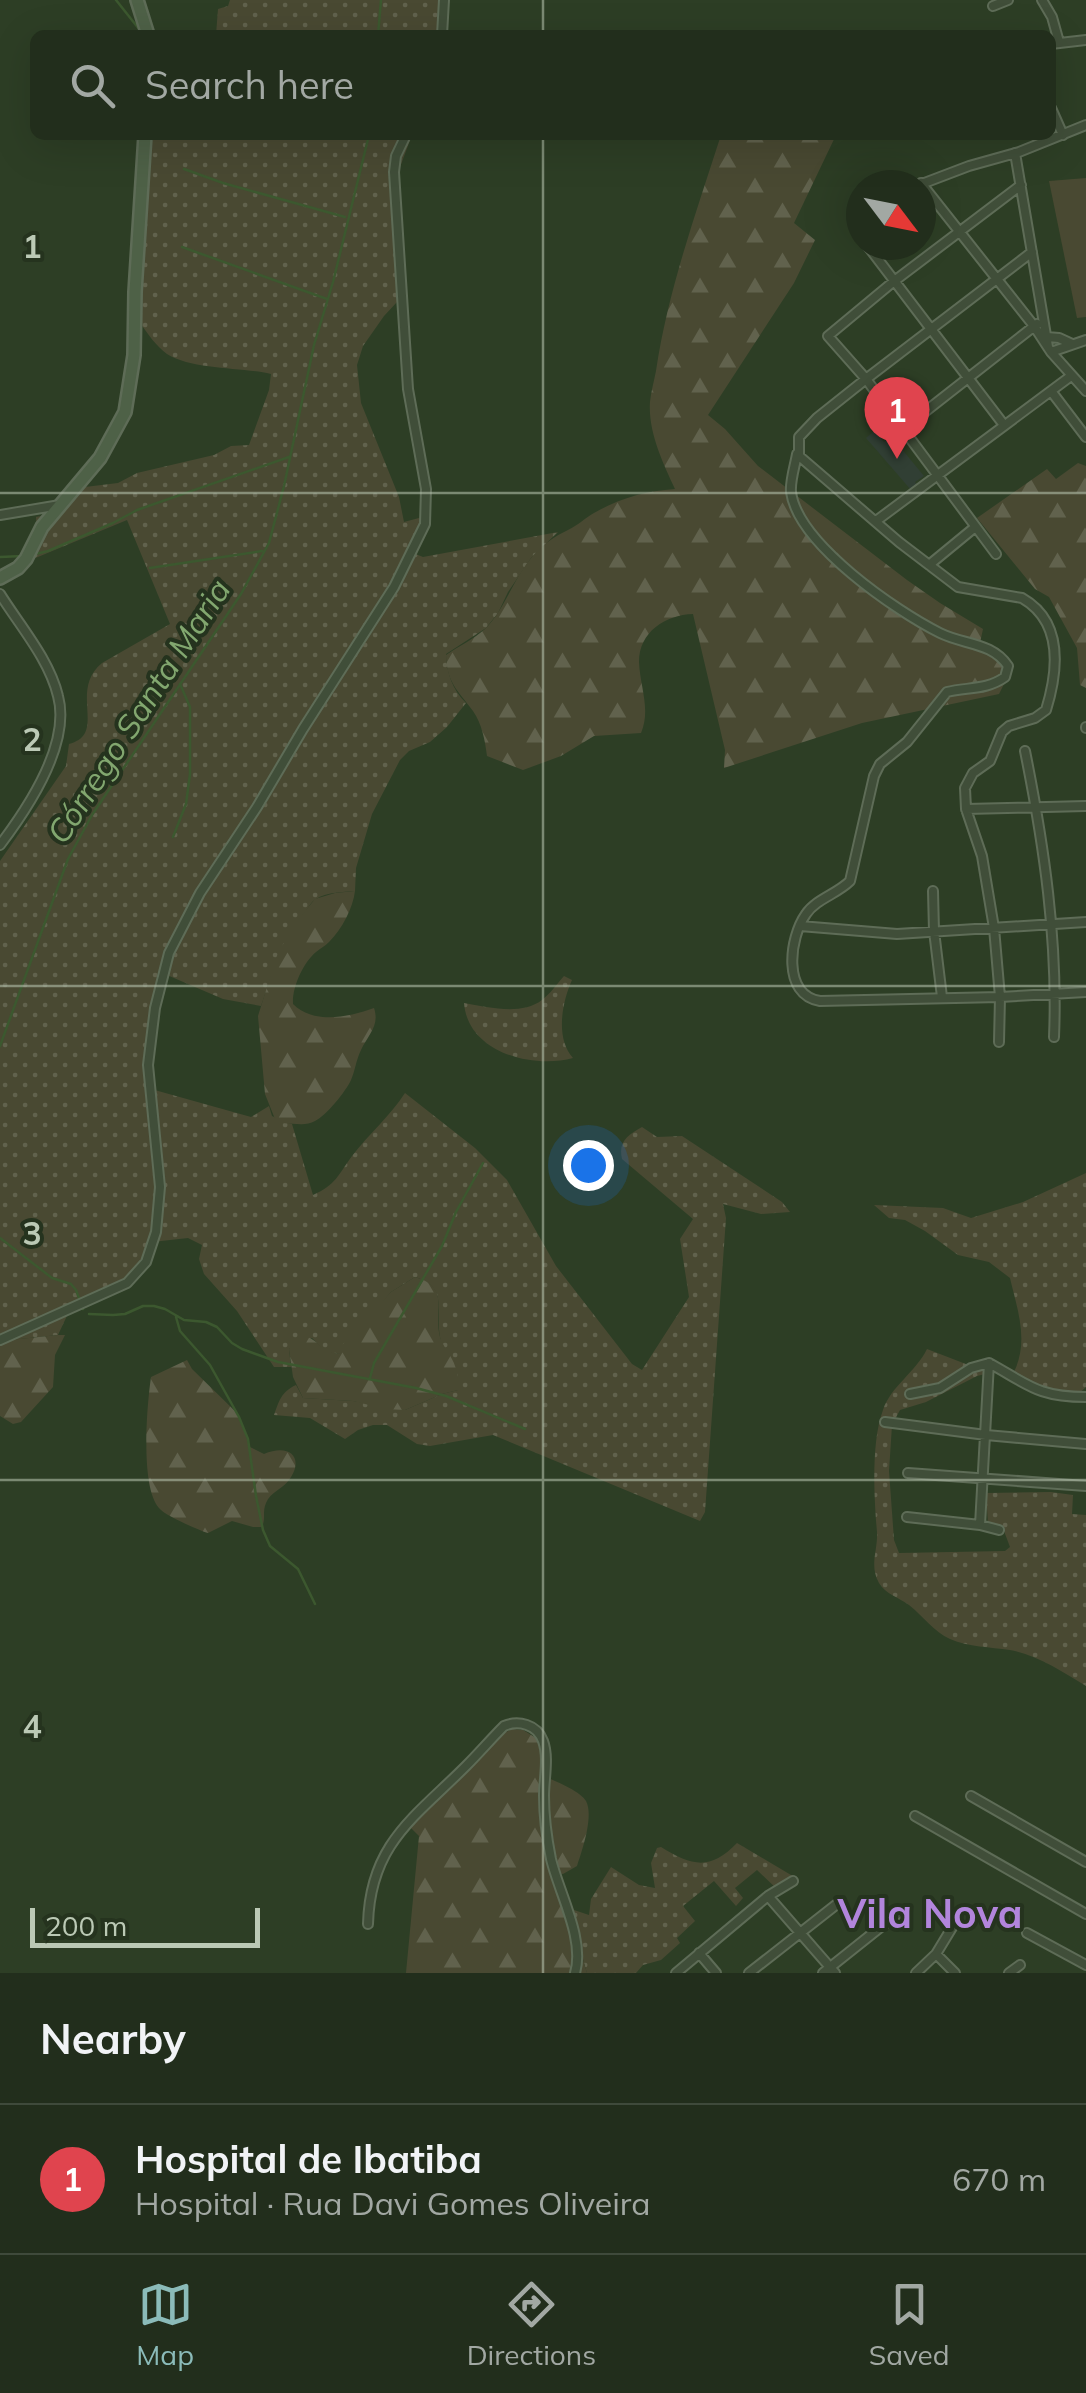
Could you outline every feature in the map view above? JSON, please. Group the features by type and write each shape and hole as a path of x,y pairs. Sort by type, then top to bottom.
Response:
{"street":[{"path":"137,0 147,30"},
{"path":"442,30 444,0"},
{"path":"993,6 1008,0"},
{"path":"1042,0 1052,17 1054,30"},
{"path":"1056,43 1086,40"},
{"path":"1056,119 1063,135"},
{"path":"1056,138 1086,125"},
{"path":"0,578 26,559 42,527 84,480 114,435 128,403 145,140"},
{"path":"0,1340 127,1284 146,1262 156,1232 160,1187 148,1065 155,1008 169,953 200,893 394,587 425,524 426,489 408,388 394,172 404,140"},
{"path":"936,178 1050,140"},
{"path":"1015,153 1049,346"},
{"path":"996,554 829,333 1021,185"},
{"path":"936,204 1086,391"},
{"path":"1032,252 866,379 799,437 790,488 792,498 824,551 921,622 941,634 990,649 1008,666 1005,677 994,684 947,692 908,742 880,764 850,881 813,906 804,917 794,951 794,976 805,996 820,1001 1086,992"},
{"path":"878,260 1004,426"},
{"path":"903,429 1043,320"},
{"path":"1049,346 1059,338 1072,344"},
{"path":"1049,346 1086,340"},
{"path":"876,522 1071,376"},
{"path":"1051,391 1086,436"},
{"path":"799,437 799,456 807,465 928,565 958,587 1022,598 1041,612 1052,632 1056,657 1048,706 1041,715 1002,732 990,761 973,773 965,788 966,809 982,856 994,928 999,1042"},
{"path":"0,515 60,505"},
{"path":"928,565 974,528"},
{"path":"0,594 48,670 61,714 59,736 46,772 0,845"},
{"path":"1025,751 1052,923 1054,1037"},
{"path":"966,809 1086,806"},
{"path":"932,891 942,998"},
{"path":"800,926 886,934 1086,922"},
{"path":"980,1524 989,1364"},
{"path":"910,1394 940,1388 970,1368 989,1364 1039,1392 1086,1397"},
{"path":"886,1422 1086,1444"},
{"path":"908,1473 1086,1486"},
{"path":"907,1517 980,1524 999,1530"},
{"path":"368,1924 369,1898 391,1843 504,1726 521,1723 531,1727 543,1741 547,1834 579,1954 575,1973"},
{"path":"970,1796 1086,1862"},
{"path":"914,1816 1086,1914"},
{"path":"676,1973 768,1896 793,1881"},
{"path":"768,1896 830,1971 902,1910"},
{"path":"749,1973 837,1904"},
{"path":"916,1973 936,1954 956,1921"},
{"path":"1027,1933 1086,1965"},
{"path":"699,1953 716,1973"},
{"path":"936,1954 955,1973"},
{"path":"1009,1973 1020,1964"}],"shaded area":[{"path":"874,431 884,442 891,436 924,476 911,490 866,438"}],"green space":[{"path":"230,0 447,0 445,30 216,30 218,9 228,6"},
{"path":"410,140 400,167 400,292 397,302 363,346 357,365 361,403 399,497 404,522 419,518 423,521 413,553 423,557 558,532 531,558 486,628 446,654 451,681 466,703 430,742 409,751 400,760 372,814 356,868 355,891 325,895 311,903 284,945 261,1006 223,999 167,975 156,1017 151,1089 251,1117 269,1106 272,1116 292,1124 313,1195 336,1179 405,1093 475,1148 507,1180 556,1266 632,1364 642,1370 689,1297 680,1239 693,1219 622,1159 625,1139 642,1127 657,1137 682,1136 782,1202 790,1212 761,1214 723,1204 726,1218 705,1512 700,1521 493,1435 430,1446 417,1444 387,1425 373,1425 345,1439 310,1418 274,1415 284,1394 296,1385 303,1398 405,1410 458,1390 440,1337 437,1293 426,1281 415,1277 391,1292 339,1354 326,1352 312,1338 289,1349 291,1367 274,1367 237,1311 204,1274 199,1259 202,1245 188,1238 152,1242 144,1262 131,1277 72,1305 58,1335 0,1341 0,861 66,766 69,744 86,731 92,674 102,663 170,624 127,520 33,559 36,517 54,513 85,487 118,483 137,473 214,455 231,446 249,445 269,390 271,374 178,359 159,347 140,323 144,200 152,141"},
{"path":"719,140 834,140 794,223 815,240 794,283 708,415 758,466 907,580 983,629 980,643 1011,670 999,694 862,723 724,768 725,750 693,614 683,615 656,627 640,651 645,707 641,733 594,736 561,756 523,770 487,756 479,721 451,679 446,655 485,629 525,566 549,541 614,503 675,489 654,436 650,398 675,281"},
{"path":"1086,178 1086,317 1077,318 1049,181"},
{"path":"1078,463 1086,466 1086,688 1080,685 1077,648 1049,597 1035,589 977,518 1047,469 1056,479"},
{"path":"355,891 338,931 303,969 293,1004 321,1017 374,1008 374,1025 351,1080 330,1109 310,1123 277,1124 265,1094 258,1016 276,958 292,927 315,899"},
{"path":"564,976 572,980 563,1009 562,1030 573,1058 540,1061 505,1053 477,1034 468,1020 464,1003 524,1008 542,1000"},
{"path":"1086,1173 1086,1387 1069,1396 1048,1396 1010,1379 1021,1342 1010,1278 989,1262 958,1255 905,1220 889,1218 874,1205 943,1208 971,1218 1023,1202"},
{"path":"415,1277 426,1281 437,1294 440,1337 456,1369 458,1390 405,1410 303,1398 293,1377 289,1349 303,1336 339,1354 342,1345 391,1292"},
{"path":"65,1335 55,1355 53,1387 21,1422 13,1424 0,1416 0,1341"},
{"path":"927,1349 989,1373 900,1410 892,1425 889,1471 894,1540 899,1553 1005,1551 1010,1547 1004,1531 988,1523 986,1493 1073,1495 1072,1514 1086,1515 1086,1686 1030,1656 950,1639 879,1583 874,1564 874,1470 879,1423 892,1394"},
{"path":"187,1360 238,1414 250,1447 264,1454 281,1450 295,1459 289,1480 266,1503 262,1527 232,1521 208,1533 167,1514 153,1497 146,1445 151,1377"},
{"path":"512,1729 523,1730 541,1741 544,1777 579,1794 588,1807 577,1866 557,1873 587,1973 406,1973 419,1836 410,1827 472,1759"},
{"path":"737,1843 796,1878 777,1889 757,1870 735,1888 743,1898 736,1906 714,1881 683,1906 695,1921 677,1938 680,1943 661,1960 643,1965 636,1973 587,1973 568,1908 589,1915 591,1899 611,1867 639,1885 655,1888 651,1863 657,1848 701,1863 718,1858"}],"waterway":[{"path":"116,0 140,30"},
{"name":"Córrego Santa Maria","path":"378,30 381,0"},
{"name":"Córrego Santa Maria","path":"0,1046 68,859 92,815 241,594 269,543 314,345 368,140"},
{"path":"184,169 345,217"},
{"path":"182,247 327,299"},
{"path":"31,555 137,510 289,457"},
{"path":"150,568 262,551"},
{"path":"0,557 23,556"},
{"path":"173,837 186,804 190,774 190,707 180,684"},
{"path":"370,1378 374,1363 442,1246 483,1163"},
{"path":"0,1238 52,1278 71,1284 83,1309"},
{"path":"89,1314 125,1314 154,1306 184,1320 206,1322 242,1349 278,1362 446,1396 525,1429"},
{"path":"176,1317 180,1331 210,1365 239,1417 248,1439 256,1496 270,1546 298,1569 315,1604"}],"place":[{"name":"Hospital de Ibatiba","path":"897,459"}],"district":[{"name":"Vila Nova","path":"930,1913"}]}
